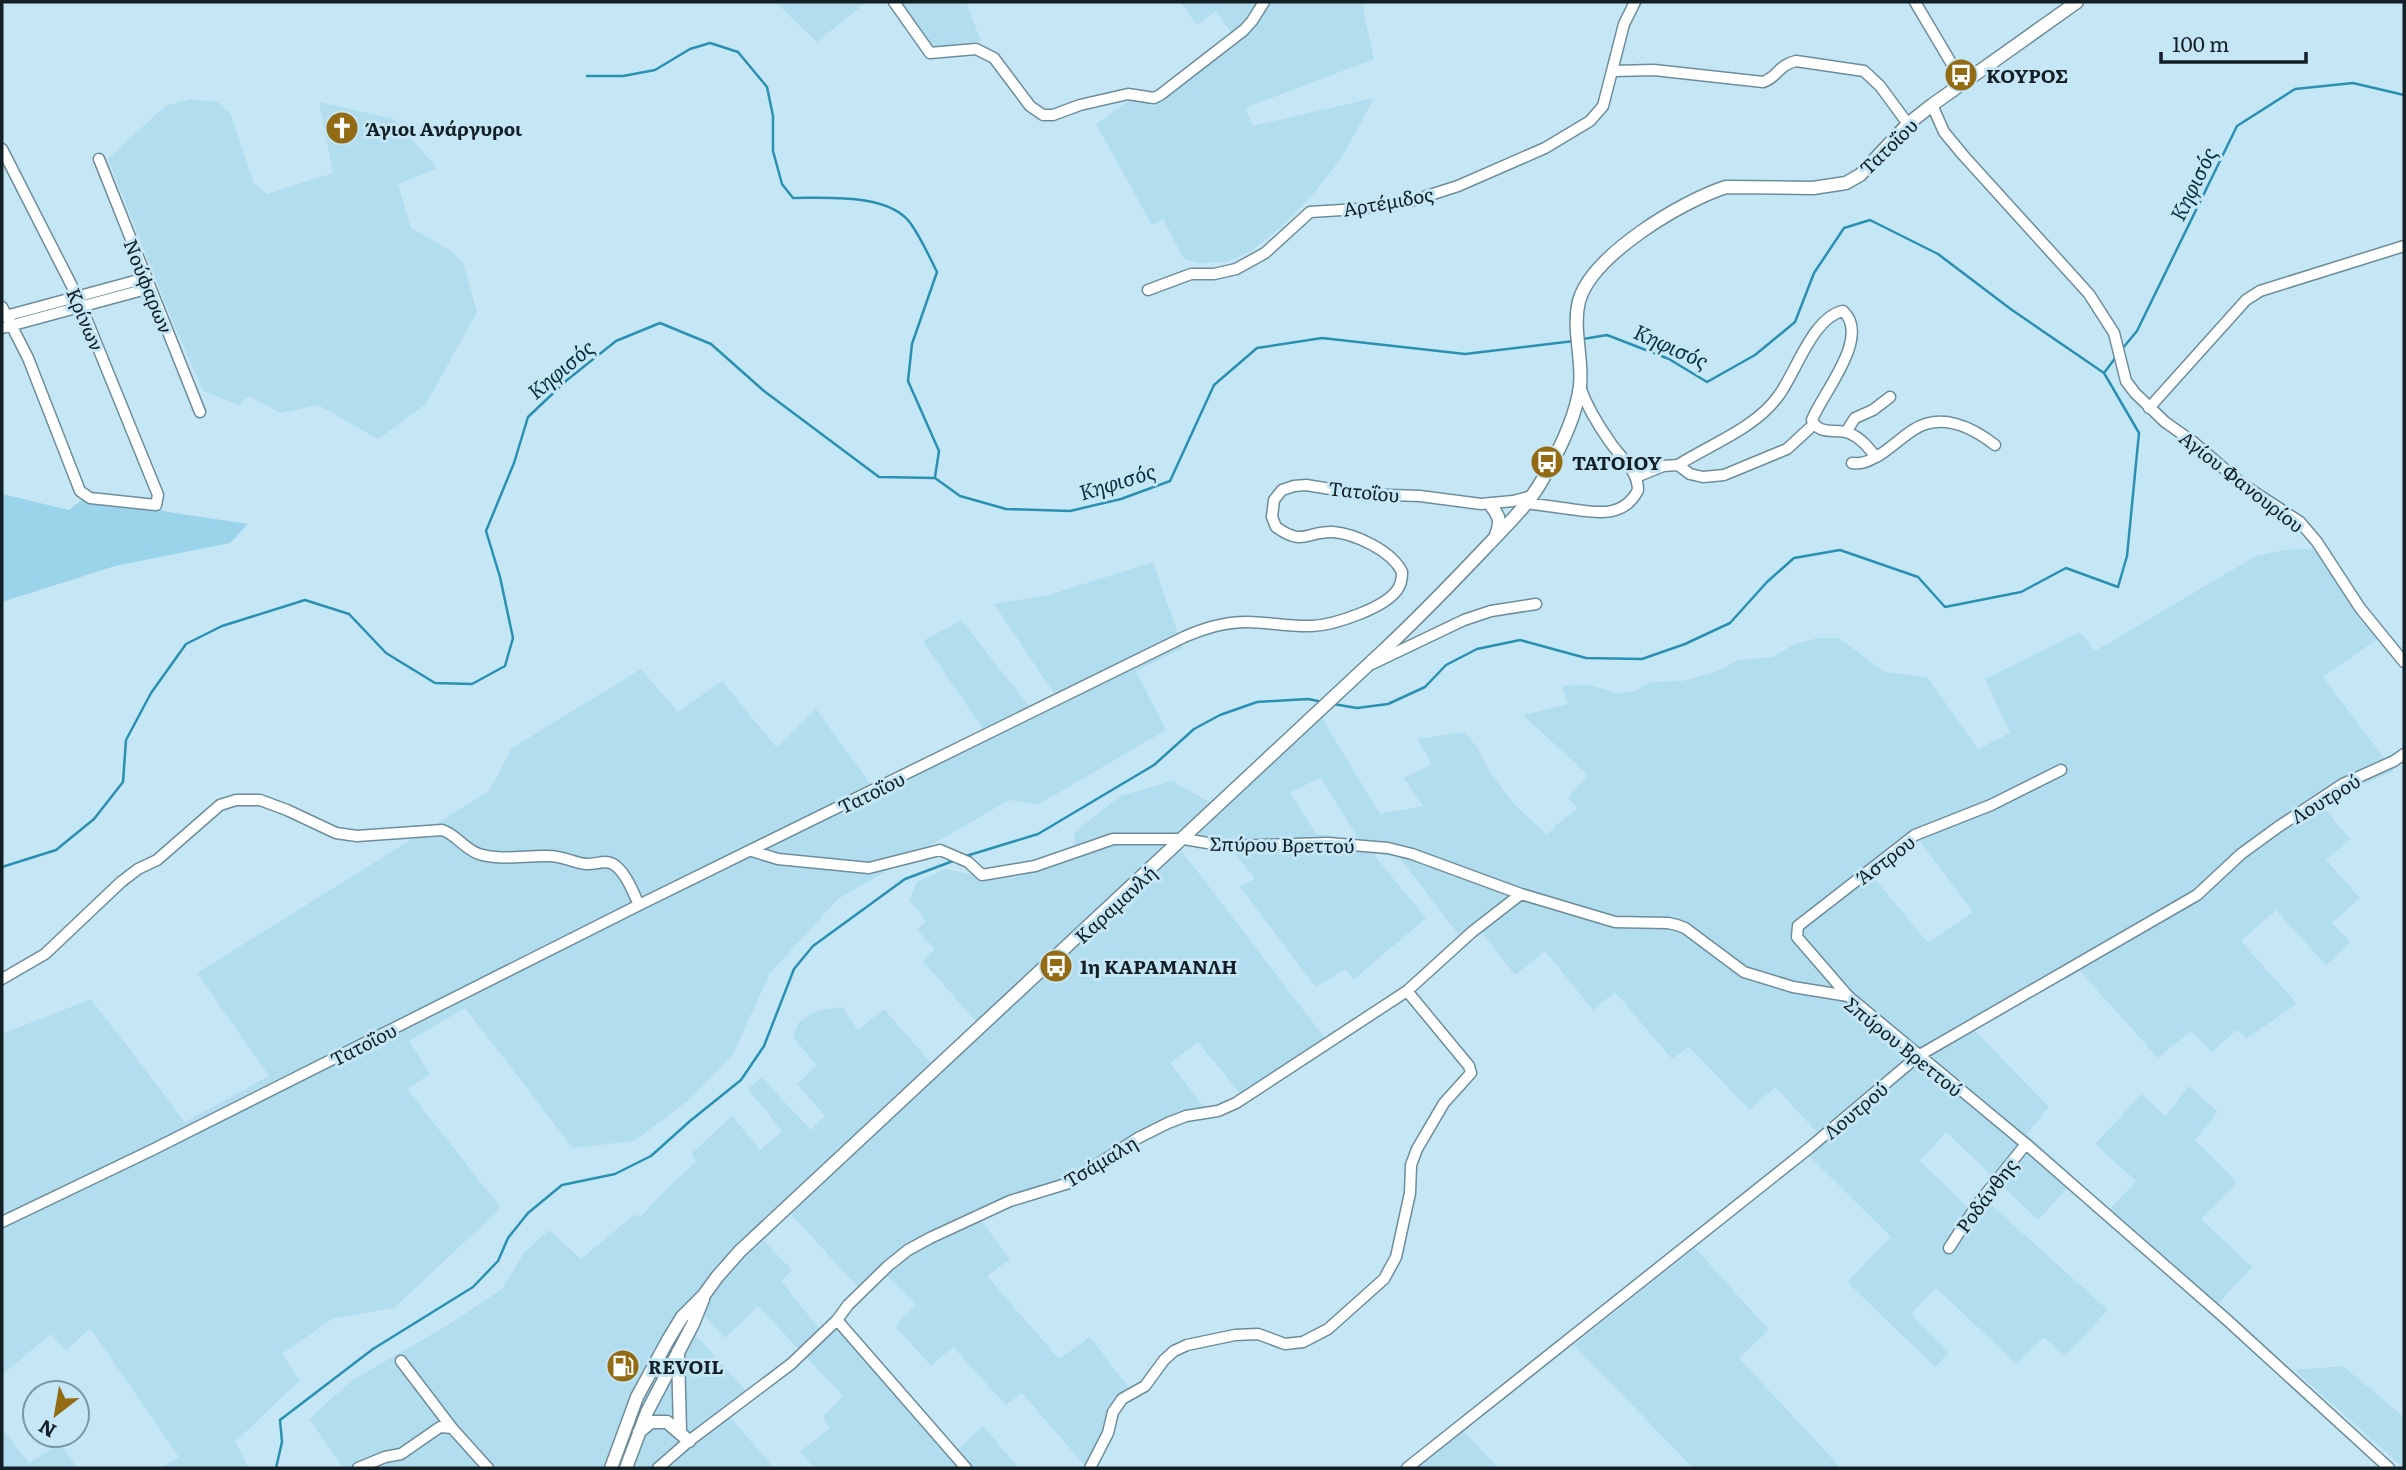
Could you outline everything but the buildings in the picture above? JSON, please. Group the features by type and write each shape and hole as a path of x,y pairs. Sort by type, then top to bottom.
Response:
{"main road":[{"name":"Τατοΐου","path":"1527,502 1560,446 1573,413 1580,386 1578,304 1584,286 1602,264 1677,208 1701,195 1726,187 1813,188 1846,183 1860,175 1908,124 1932,105 2077,2"},
{"name":"Καραμανλή","path":"611,1468 651,1367 682,1317 704,1296 727,1265 764,1227 1184,839 1426,610 1527,502"},
{"path":"1492,507 1500,522 1495,538"},
{"name":"Καραμανλή","path":"626,1468 658,1387 693,1324 704,1296"},
{"path":"678,1350 685,1436"},
{"path":"639,1432 644,1426 659,1420 674,1426 685,1436"}],"street":[{"path":"894,2 930,53 976,49 994,58 1030,106 1043,115 1053,115 1080,105 1128,94 1154,98 1160,95 1244,30 1264,2"},
{"name":"Αρτέμιδος","path":"1148,290 1191,274 1214,274 1237,269 1265,253 1310,212 1358,209 1420,198 1458,186 1545,148 1579,128 1598,114 1603,106 1624,24 1635,2"},
{"path":"1915,2 1963,83"},
{"path":"1614,71 1654,70 1763,82 1769,80 1785,64 1796,61 1864,71 1880,86 1908,124"},
{"name":"Αγίου Φανουρίου","path":"1932,105 1944,132 2089,294 2114,333 2126,381 2148,408 2259,498 2300,522 2317,542 2360,608 2404,662"},
{"name":"Κρίνων","path":"2,149 79,301 158,495 156,505 90,498 80,491 28,358 5,319"},
{"name":"Νούφαρων","path":"99,159 200,412"},
{"path":"2148,408 2246,300 2260,291 2404,246"},
{"path":"5,319 148,283"},
{"path":"1636,477 1663,466 1678,465 1764,412 1779,396 1818,330 1835,313 1843,311 1848,319 1850,343 1839,373 1813,416 1813,425 1787,449 1724,475 1703,477 1690,474 1678,465"},
{"path":"1527,502 1602,513 1626,506 1638,490 1636,477 1591,412 1580,386"},
{"path":"1846,432 1855,418 1873,410 1890,397"},
{"path":"1852,463 1870,462 1889,451 1916,428 1942,421 1952,421 1995,445"},
{"path":"1813,425 1824,430 1846,432 1864,442 1876,457"},
{"name":"Τατοΐου","path":"2,1222 1197,631 1210,626 1246,622 1312,626 1326,624 1366,611 1394,594 1399,587 1402,572 1391,555 1335,533 1296,537 1276,527 1271,510 1274,500 1282,490 1306,485 1361,494 1420,496 1494,504 1527,502"},
{"name":"Τατοΐου","path":"1472,502 1492,507 1527,502"},
{"path":"1366,667 1464,620 1491,611 1536,604"},
{"name":"Λουτρού","path":"1407,1468 1776,1175 1918,1056 2197,895 2241,854 2278,827 2343,784 2404,754"},
{"name":"Άστρου","path":"1848,996 1797,937 1798,926 1915,835 1991,805 2061,770"},
{"path":"2,979 45,954 121,882 138,869 158,860 220,805 236,800 260,800 336,833 356,836 442,830 477,853 501,858 550,856 585,864 609,862 615,864 626,879 639,905"},
{"name":"Σπύρου Βρεττού","path":"752,851 778,859 869,868 940,850 968,862 982,875 1035,866 1113,839 1184,839 1225,846 1328,842 1388,848 1412,854 1521,894 1615,922 1668,923 1685,928 1744,972 1793,987 1848,996 2026,1144 2389,1468"},
{"name":"Τσάμαλη","path":"658,1468 685,1436 791,1364 888,1266 908,1250 1010,1201 1069,1183 1138,1138 1168,1123 1186,1116 1227,1108 1408,990 1472,932 1521,894"},
{"path":"1090,1468 1108,1433 1113,1412 1122,1399 1145,1387 1164,1360 1174,1351 1212,1339 1247,1334 1258,1334 1285,1344 1303,1342 1328,1329 1384,1279 1396,1256 1410,1193 1411,1165 1417,1149 1444,1103 1471,1073 1469,1066 1408,990"},
{"name":"Ροδάνθης","path":"1949,1248 1977,1205 2026,1144"},
{"path":"837,1320 966,1468"},
{"path":"401,1361 452,1428 488,1468"},
{"path":"358,1468 385,1457 401,1454 440,1427 452,1428"}],"shaded area":[{"path":"775,2 867,2 817,42"},
{"path":"898,2 966,2 981,41 931,49"},
{"path":"1180,2 1364,2 1364,15 1374,59 1245,108 1253,126 1374,98 1342,157 1315,192 1279,229 1251,251 1227,262 1198,263 1184,259 1163,219 1152,225 1096,124 1141,92 1153,107 1236,40 1216,11 1197,25"},
{"path":"190,99 217,102 230,113 254,183 267,194 333,173 319,102 394,119 437,168 398,184 411,228 451,251 463,263 477,312 426,404 378,439 318,405 280,413 249,396 239,405 203,391 108,159 165,106"},
{"path":"91,493 168,512 248,524 230,543 115,566 2,602 2,494 69,510"},
{"path":"2326,548 2385,634 2323,677 2394,771 2320,803 2350,839 2326,860 2360,898 2332,923 2351,942 2326,965 2276,910 2241,941 2297,1004 2247,1038 2237,1030 2212,1052 2191,1031 2158,1058 2080,971 1973,1029 2049,1107 2027,1134 2076,1179 2038,1220 1946,1132 1920,1161 1968,1208 1980,1195 2108,1310 2065,1356 2044,1337 2017,1364 1936,1288 1911,1314 1949,1352 1935,1367 1847,1282 1891,1237 1807,1154 1824,1140 1775,1087 1750,1110 1689,1047 1672,1059 1615,992 1593,1010 1545,951 1515,975 1482,932 1466,944 1398,856 1373,854 1426,918 1353,980 1346,969 1316,987 1240,887 1255,878 1231,849 1208,849 1188,843 1181,850 1331,1046 1247,1102 1198,1042 1170,1063 1211,1116 1164,1129 1071,1189 1000,1210 981,1220 1010,1259 987,1276 1059,1359 1090,1337 1130,1389 1108,1413 1099,1441 1086,1467 1022,1393 1006,1405 953,1347 931,1366 895,1326 916,1305 887,1276 865,1295 790,1213 764,1241 792,1270 781,1281 821,1331 837,1316 957,1450 983,1426 1019,1468 814,1468 800,1452 830,1428 823,1416 843,1396 758,1306 725,1338 704,1316 694,1333 753,1399 730,1417 774,1468 385,1468 377,1460 361,1468 343,1468 309,1419 351,1381 448,1325 502,1289 524,1253 549,1230 581,1259 635,1214 640,1218 662,1193 696,1162 692,1153 732,1116 760,1150 782,1131 748,1089 761,1077 811,1130 825,1116 797,1084 817,1066 793,1037 799,1022 819,1010 842,1007 858,1030 884,1009 939,1072 984,1031 923,961 935,949 917,930 926,921 909,900 917,882 945,869 970,874 1037,860 1073,846 1075,832 1120,796 1172,781 1211,803 1312,710 1323,720 1380,814 1423,806 1404,778 1432,764 1417,739 1465,732 1478,749 1491,774 1516,806 1547,835 1578,808 1568,798 1588,775 1523,715 1568,704 1562,686 1588,685 1618,693 1634,692 1651,682 1682,681 1713,673 1739,660 1773,657 1795,644 1818,638 1839,638 1885,672 1927,677 1978,749 2010,733 1985,679 2080,632 2095,651 2256,556 2284,550","holes":["1321,778 1358,838 1358,839 1316,834 1290,792","1917,837 1973,912 1928,943 1871,874"]},
{"path":"1153,562 1183,648 1136,671 1166,730 1039,804 1009,800 838,899 770,973 733,1054 690,1099 634,1141 573,1148 465,1008 409,1041 430,1074 407,1089 501,1208 394,1308 332,1319 282,1354 300,1380 235,1442 249,1468 161,1468 179,1457 90,1328 66,1351 51,1334 2,1375 2,1034 91,999 185,1122 269,1076 197,973 489,791 512,748 641,669 678,712 722,681 777,748 816,709 874,789 983,729 923,641 961,620 1032,710 1055,695 994,604 1049,595"},
{"path":"2189,1086 2218,1112 2195,1140 2237,1182 2201,1219 2252,1267 2218,1304 2110,1209 2136,1181 2095,1144 2142,1094 2165,1116"},
{"path":"1695,1248 1769,1330 1739,1358 1841,1468 1693,1468 1574,1345"},
{"path":"2343,1366 2404,1417 2404,1468 2294,1370"},
{"path":"2,1428 29,1463 53,1449 64,1449 77,1468 2,1468"},
{"path":"1462,1430 1499,1468 1415,1468"}],"waterway":[{"path":"587,76 623,76 655,70 690,49 710,43 738,52 767,87 773,116 773,151 782,184 793,198 840,198 873,202 901,214 911,224 937,272 912,344 908,381 939,451 935,477"},
{"name":"Κηφισός","path":"2122,349 2137,331 2237,126 2295,89 2353,83 2404,95"},
{"name":"Κηφισός","path":"1583,339 1607,335 1669,359 1707,382 1755,355 1795,322 1814,273 1844,228 1870,220 1938,254 2012,310 2104,373 2116,357"},
{"name":"Κηφισός","path":"2,867 56,850 94,819 123,782 126,740 151,693 186,644 222,626 305,600 349,614 386,653 435,683 472,684 505,666 513,638 500,577 486,531 514,463 528,417 567,380 616,341 660,323 711,344 764,391 879,477 935,478 960,496 1006,509 1070,511 1121,499 1170,481 1214,385 1257,348 1322,338 1465,354 1574,341"},
{"path":"1333,704 1357,708 1388,704 1425,687 1446,665 1477,649 1520,640 1586,658 1642,659 1685,644 1730,623 1767,582 1794,558 1840,550 1918,577 1945,607 2021,592 2066,568 2118,587 2127,556 2139,433 2104,373"},
{"path":"966,856 1038,834 1154,765 1194,729 1220,715 1257,702 1308,699 1323,702"},
{"path":"276,1468 282,1442 280,1420 373,1349 473,1287 498,1261 508,1238 528,1213 562,1185 615,1174 651,1156 741,1080 764,1046 794,969 813,946 905,879 953,861"}],"place":[{"name":"ΚΟΥΡΟΣ","path":"1961,75"},
{"name":"Άγιοι Ανάργυροι","path":"342,128"},
{"name":"ΤΑΤΟΙΟΥ","path":"1547,462"},
{"name":"1η ΚΑΡΑΜΑΝΛΗ","path":"1056,966"},
{"name":"REVOIL","path":"623,1366"}]}
